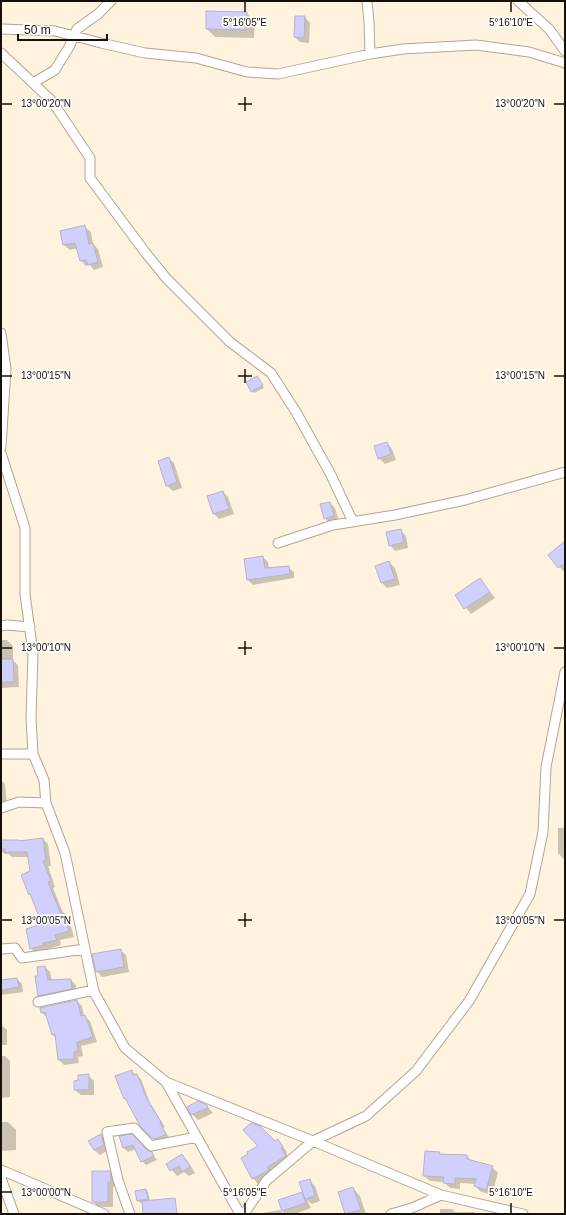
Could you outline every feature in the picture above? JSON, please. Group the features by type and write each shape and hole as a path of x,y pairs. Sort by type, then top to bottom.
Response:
{"street":[{"path":"33,83 55,70 70,47 77,29 98,14 111,1"},
{"path":"367,1 370,54"},
{"path":"518,1 549,29 565,51"},
{"path":"1,29 55,32 145,53 196,58 247,72 278,74 370,54 403,49 476,45 529,52 565,63"},
{"path":"1,52 52,101 90,158 90,178 166,278 230,342 271,373 296,412 330,473 353,522"},
{"path":"1,333 6,369 1,447"},
{"path":"1,453 25,528 25,594 33,653 31,718 33,754 44,780 46,803 65,853 94,990 125,1048 166,1082 313,1141 441,1195 523,1214"},
{"path":"278,544 333,525 395,515 465,500 565,472"},
{"path":"1,626 7,625 30,627"},
{"path":"244,1214 267,1180 313,1141 366,1116 416,1071 469,1001 530,894 542,832 546,767 565,672"},
{"path":"1,754 33,754"},
{"path":"1,808 19,802 46,803"},
{"path":"1,949 14,948 22,958 85,949"},
{"path":"38,1002 94,990"},
{"path":"166,1082 240,1214"},
{"path":"130,1214 118,1180 106,1132 134,1128 150,1146 197,1137"},
{"path":"1,1170 104,1214"},
{"path":"1,1178 14,1214"},
{"path":"391,1214 412,1208 441,1195"}],"building":[{"path":"206,11 247,12 246,30 206,29"},
{"path":"295,16 305,16 304,38 294,37"},
{"path":"85,225 89,244 93,243 98,262 88,265 86,260 80,261 75,243 63,245 60,231"},
{"path":"257,376 263,385 251,392 246,382"},
{"path":"387,442 391,454 378,459 374,446"},
{"path":"169,457 177,482 166,486 158,461"},
{"path":"223,491 229,509 213,514 207,496"},
{"path":"330,502 334,516 324,519 320,504"},
{"path":"401,529 404,542 389,546 386,532"},
{"path":"565,541 565,563 558,568 548,555"},
{"path":"263,556 265,568 289,566 290,574 247,580 244,559"},
{"path":"389,561 395,579 381,583 375,566"},
{"path":"480,578 490,592 464,609 455,595"},
{"path":"1,659 13,659 14,682 1,682"},
{"path":"43,838 46,860 43,861 51,881 48,882 61,914 64,913 69,931 55,935 57,940 43,943 44,945 30,949 26,929 42,924 21,875 30,871 27,852 5,852 5,849 1,849 1,840 19,841"},
{"path":"121,949 124,967 96,972 92,954"},
{"path":"45,966 48,980 71,979 72,989 38,996 35,976 38,976 37,967"},
{"path":"17,978 19,987 1,990 1,980"},
{"path":"77,1000 81,1016 85,1015 93,1037 77,1042 78,1051 74,1052 74,1059 58,1060 55,1034 52,1035 45,1012 41,1013 40,1008"},
{"path":"132,1070 133,1075 137,1074 146,1097 161,1122 160,1123 166,1134 158,1138 153,1139 140,1126 125,1098 124,1099 115,1076"},
{"path":"89,1074 89,1090 74,1090 74,1081 78,1080 78,1075"},
{"path":"198,1101 207,1105 208,1108 191,1115 187,1107"},
{"path":"251,1123 260,1126 275,1141 278,1139 286,1156 267,1167 269,1170 252,1179 241,1158 248,1154 247,1152 258,1146 243,1130"},
{"path":"101,1134 104,1145 94,1150 88,1141"},
{"path":"132,1134 147,1150 152,1152 154,1156 141,1162 133,1145 123,1148 119,1136"},
{"path":"425,1151 440,1152 439,1154 467,1155 467,1159 493,1166 486,1190 474,1186 476,1179 455,1178 455,1184 443,1183 444,1177 423,1176"},
{"path":"182,1154 190,1167 182,1172 179,1166 170,1171 166,1164"},
{"path":"92,1171 110,1171 111,1182 108,1182 108,1202 92,1202"},
{"path":"310,1179 315,1196 305,1199 299,1182"},
{"path":"353,1187 361,1210 345,1214 338,1192"},
{"path":"146,1189 148,1199 137,1201 135,1191"},
{"path":"302,1192 306,1203 282,1211 278,1200"},
{"path":"175,1198 177,1214 143,1214 142,1201"}]}
